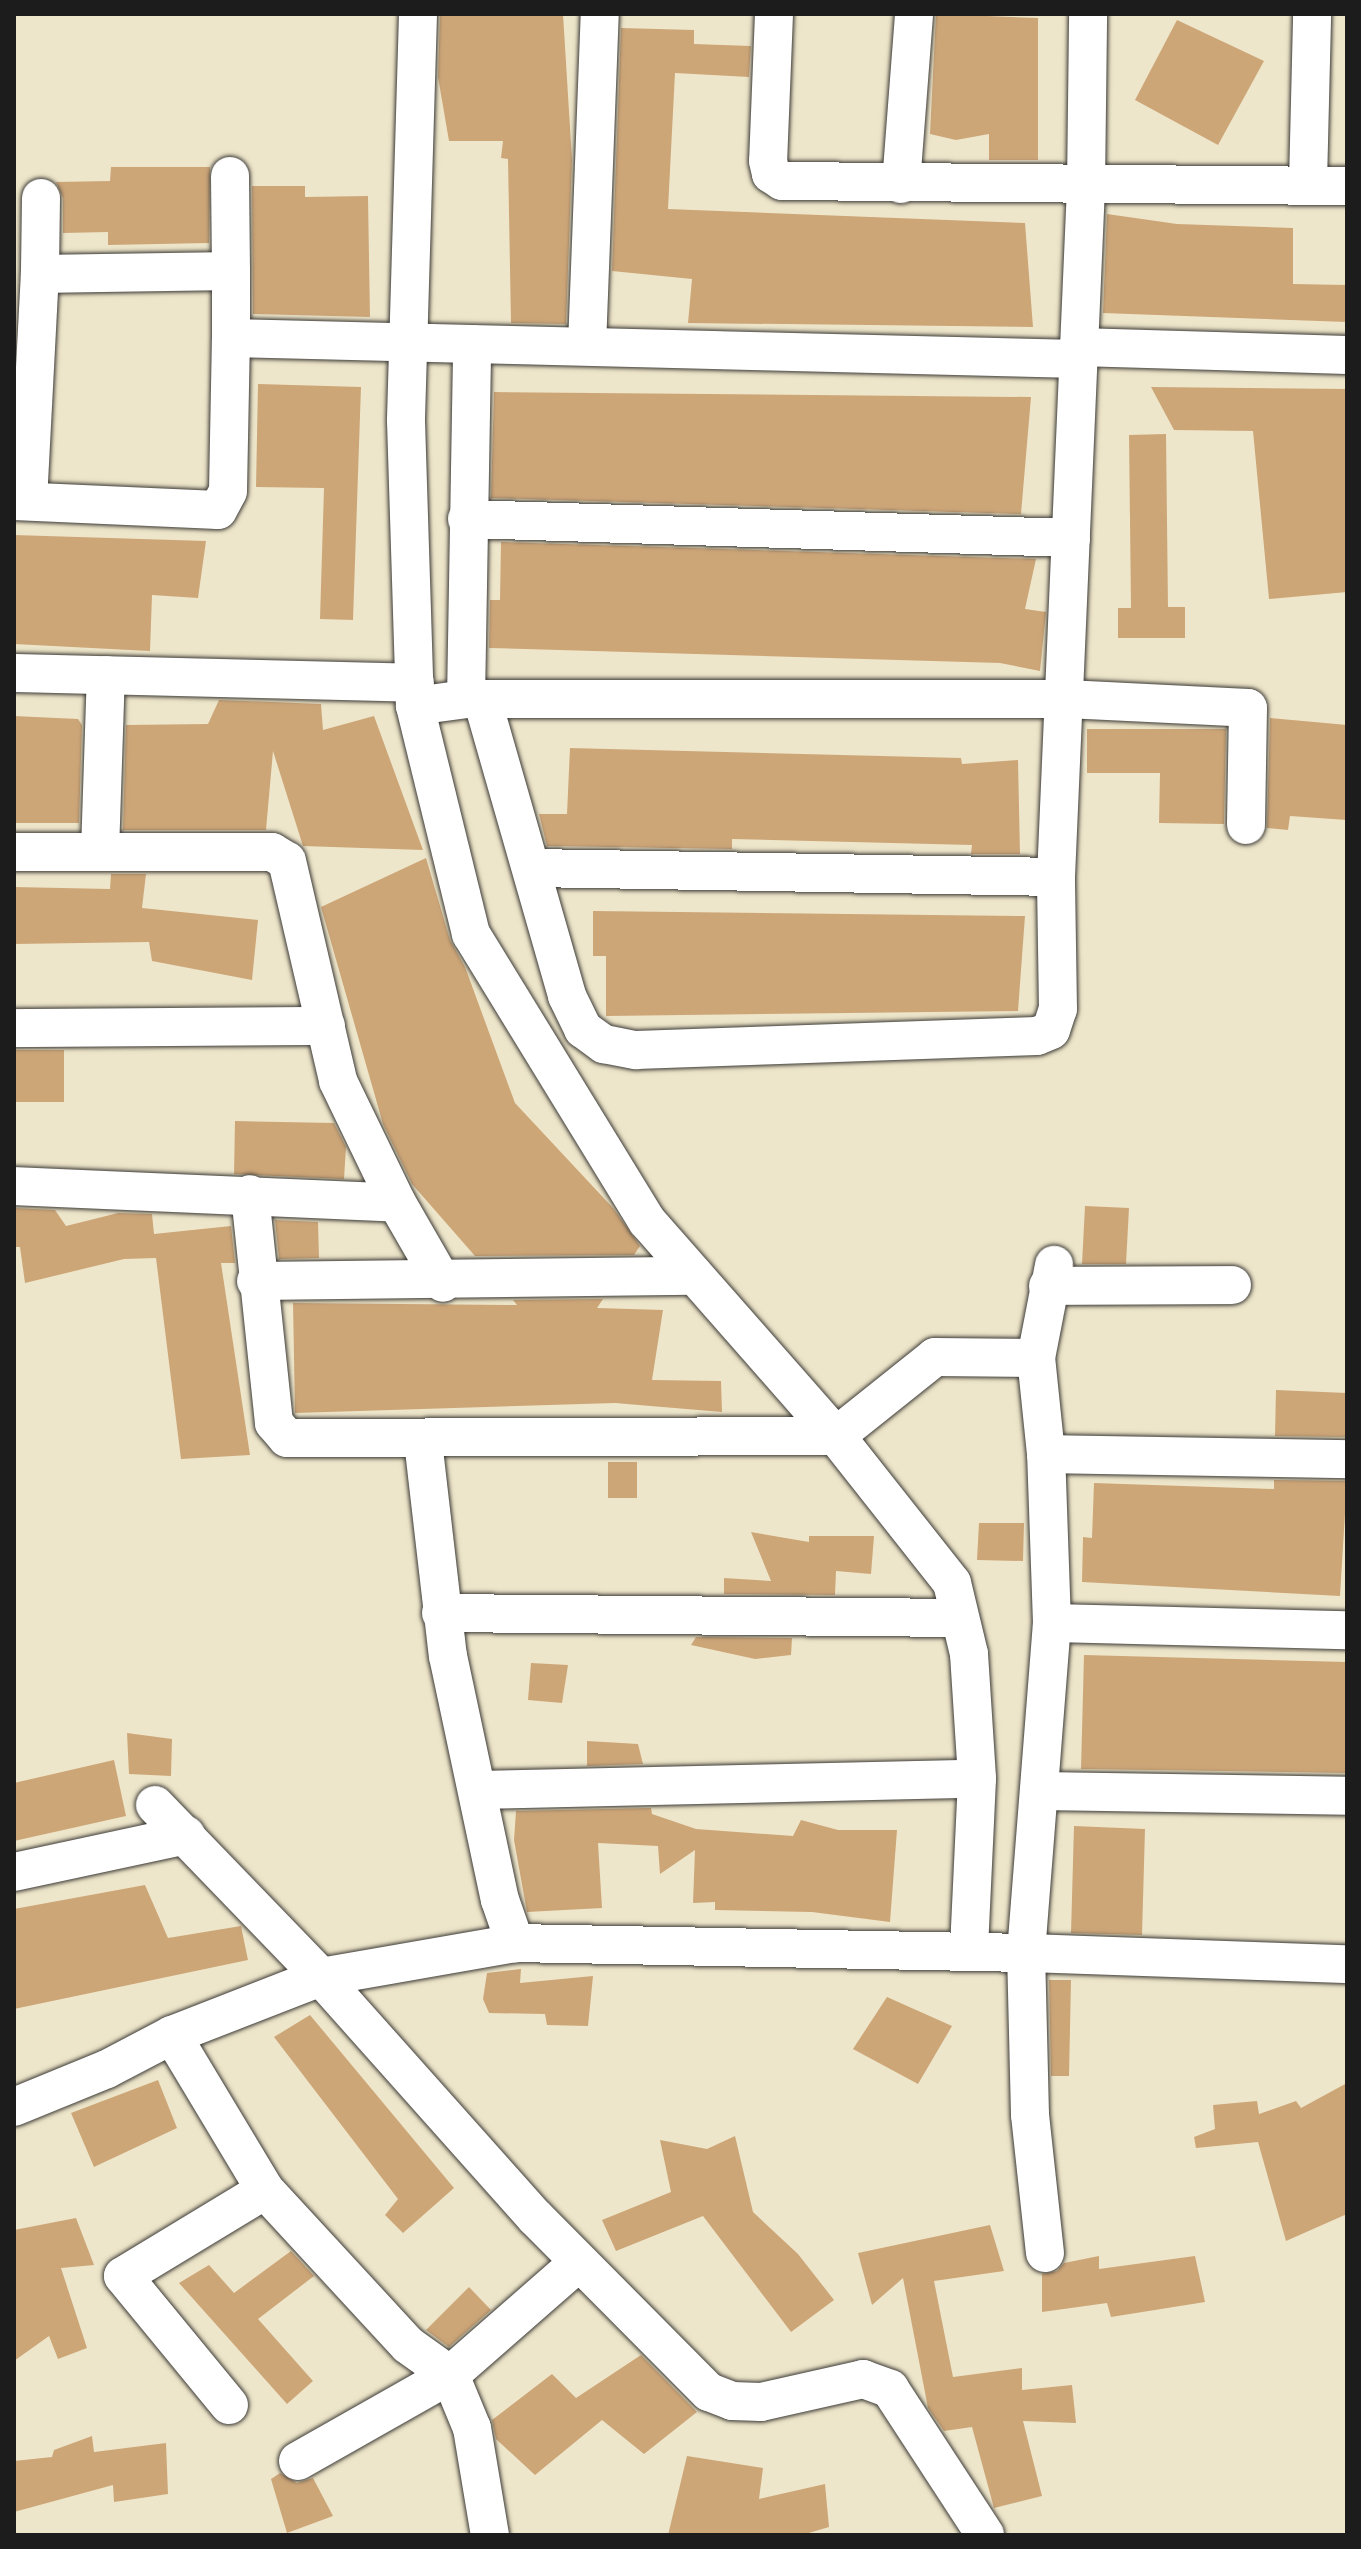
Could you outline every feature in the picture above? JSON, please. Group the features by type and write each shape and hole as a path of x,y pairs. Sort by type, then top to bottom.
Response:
{"street":[{"path":"418,14 407,509 415,694 471,934 647,1221 836,1436 952,1583 969,1654 977,1779 969,1951"},
{"path":"587,346 600,14"},
{"path":"774,14 771,174 782,181 1086,187 1308,183 1347,186"},
{"path":"901,184 914,14"},
{"path":"472,344 467,519 474,699 532,868 567,996 583,1029 604,1044 636,1050 1037,1036 1051,1030 1058,1009 1056,877 1086,187 1088,14"},
{"path":"1308,183 1312,14"},
{"path":"41,198 40,274 21,501 218,510 228,491 230,176"},
{"path":"40,274 231,271"},
{"path":"231,338 587,346 1347,355"},
{"path":"467,519 1071,538"},
{"path":"14,673 106,675 474,699 1066,699 1248,708 1246,825"},
{"path":"100,852 106,675"},
{"path":"14,852 272,852 287,861 338,1081 397,1203 443,1283"},
{"path":"532,868 1056,877"},
{"path":"14,1028 326,1026"},
{"path":"14,1186 250,1194 397,1203"},
{"path":"250,1194 256,1281 279,1434 423,1441 836,1436 935,1357 1036,1358"},
{"path":"256,1281 443,1283 694,1276"},
{"path":"1045,2253 1030,2115 1026,1953 1052,1623 1046,1454 1036,1358 1051,1276 1232,1285"},
{"path":"423,1441 441,1613 500,1900 515,1943"},
{"path":"1046,1454 1347,1459"},
{"path":"441,1613 959,1618"},
{"path":"1052,1623 1347,1630"},
{"path":"479,1790 977,1779"},
{"path":"1040,1791 1347,1796"},
{"path":"155,1805 321,1977 578,2263 669,2346 709,2392 732,2401 761,2402 863,2379 890,2389 982,2534"},
{"path":"14,1872 186,1835"},
{"path":"14,2107 172,2035 321,1977 515,1943 969,1951 1347,1964"},
{"path":"172,2035 265,2190 408,2345 450,2375 472,2428 490,2535"},
{"path":"229,2405 123,2276 265,2190"},
{"path":"298,2461 450,2375 578,2263"}],"building":[{"path":"440,14 563,14 572,160 566,324 511,323 508,159 501,158 503,141 449,141 438,77"},
{"path":"936,14 1038,18 1038,160 989,160 989,134 956,140 930,134"},
{"path":"1177,20 1264,61 1218,145 1135,100"},
{"path":"621,28 694,30 694,44 751,46 749,77 675,73 668,209 1025,223 1033,327 688,323 692,279 612,271"},
{"path":"111,167 210,167 209,243 108,245 108,232 63,233 63,198 56,182 110,181"},
{"path":"252,186 305,186 305,197 368,196 370,317 253,314"},
{"path":"1107,214 1177,224 1293,228 1293,284 1347,285 1347,322 1103,313"},
{"path":"258,384 361,387 353,620 320,619 324,488 256,487"},
{"path":"1151,387 1347,389 1347,592 1269,599 1253,431 1174,430"},
{"path":"494,392 1031,397 1021,514 491,498"},
{"path":"1166,434 1168,607 1185,607 1185,638 1118,638 1118,608 1131,608 1129,435"},
{"path":"14,535 206,541 198,598 152,595 150,651 14,644"},
{"path":"501,542 1036,559 1025,609 1046,612 1040,671 1000,663 489,648 490,600 500,600"},
{"path":"219,700 321,704 323,730 374,716 423,850 303,846 273,751 266,830 123,830 126,725 208,724"},
{"path":"14,716 78,719 82,725 79,823 14,823"},
{"path":"1270,718 1347,725 1347,820 1290,816 1288,830 1267,828"},
{"path":"1087,729 1226,729 1224,824 1159,823 1160,773 1087,773"},
{"path":"570,748 961,758 962,764 1018,760 1020,854 971,854 972,845 732,839 732,849 547,846 539,814 567,814"},
{"path":"426,858 450,940 465,967 515,1103 613,1208 640,1246 634,1255 475,1256 412,1184 383,1124 321,907"},
{"path":"111,874 146,874 142,908 258,920 252,980 152,961 149,942 14,944 14,887 110,889"},
{"path":"593,911 1025,916 1018,1011 606,1016 606,956 593,956"},
{"path":"14,1050 64,1050 64,1102 14,1102"},
{"path":"235,1121 334,1123 346,1147 344,1179 234,1174"},
{"path":"1085,1206 1129,1208 1126,1264 1082,1264"},
{"path":"14,1208 55,1210 66,1226 118,1213 152,1214 154,1234 231,1226 235,1263 221,1263 250,1455 181,1459 156,1258 124,1259 25,1283 20,1247 14,1247"},
{"path":"275,1220 318,1222 319,1258 279,1259"},
{"path":"603,1299 597,1308 663,1310 652,1380 721,1381 722,1412 615,1403 295,1413 293,1303 517,1305 513,1300"},
{"path":"1276,1390 1347,1393 1347,1437 1275,1436"},
{"path":"608,1462 637,1462 637,1498 608,1498"},
{"path":"1274,1480 1347,1481 1340,1596 1082,1582 1083,1537 1092,1538 1094,1483 1274,1489"},
{"path":"979,1523 1024,1523 1023,1561 977,1560"},
{"path":"751,1532 809,1542 809,1536 874,1536 871,1574 836,1571 835,1595 724,1594 724,1578 771,1581"},
{"path":"696,1637 792,1638 791,1655 755,1659 691,1645"},
{"path":"1084,1655 1347,1662 1347,1773 1081,1769"},
{"path":"531,1663 568,1665 562,1703 528,1700"},
{"path":"127,1733 172,1739 171,1776 129,1774"},
{"path":"587,1741 638,1744 643,1764 587,1766"},
{"path":"114,1760 126,1816 14,1841 14,1783"},
{"path":"651,1808 652,1814 696,1829 793,1836 801,1820 838,1830 897,1830 890,1922 812,1912 715,1910 715,1902 693,1903 695,1850 660,1874 658,1846 598,1843 602,1908 527,1912 514,1840 516,1811"},
{"path":"1074,1826 1145,1829 1142,1935 1071,1933"},
{"path":"145,1885 168,1938 241,1926 248,1960 14,2009 14,1909"},
{"path":"521,1969 520,1983 593,1976 588,2026 547,2025 545,2014 489,2013 483,1999 487,1973"},
{"path":"1049,1980 1071,1980 1069,2076 1051,2076"},
{"path":"887,1997 952,2026 918,2084 853,2049"},
{"path":"310,2015 454,2188 403,2233 385,2215 398,2199 274,2037"},
{"path":"158,2080 177,2128 94,2167 71,2113"},
{"path":"1347,2083 1347,2214 1286,2241 1258,2142 1196,2148 1194,2137 1215,2129 1213,2105 1257,2101 1259,2114 1296,2101 1301,2108"},
{"path":"735,2136 753,2212 798,2254 834,2300 791,2332 703,2216 616,2251 602,2220 671,2192 660,2140 707,2149"},
{"path":"76,2218 94,2265 61,2268 87,2348 58,2359 49,2336 14,2361 14,2230"},
{"path":"990,2225 1004,2271 934,2281 953,2377 1022,2368 1022,2390 1072,2385 1076,2423 1023,2421 1042,2496 994,2508 972,2427 944,2431 928,2408 903,2278 872,2305 858,2253"},
{"path":"291,2251 314,2276 258,2319 313,2381 287,2404 179,2283 209,2265 234,2293"},
{"path":"1099,2256 1099,2269 1195,2256 1205,2302 1111,2317 1107,2303 1042,2312 1042,2274 1057,2271 1064,2263"},
{"path":"469,2287 491,2310 449,2347 426,2330"},
{"path":"641,2355 697,2412 644,2454 602,2420 535,2475 496,2439 492,2420 552,2374 576,2398"},
{"path":"92,2436 94,2452 166,2443 168,2494 114,2502 113,2485 14,2512 14,2461 52,2457 54,2450"},
{"path":"687,2456 763,2468 759,2499 825,2484 829,2527 802,2535 668,2535"},
{"path":"280,2473 297,2483 313,2478 333,2516 287,2533 271,2479"}]}
